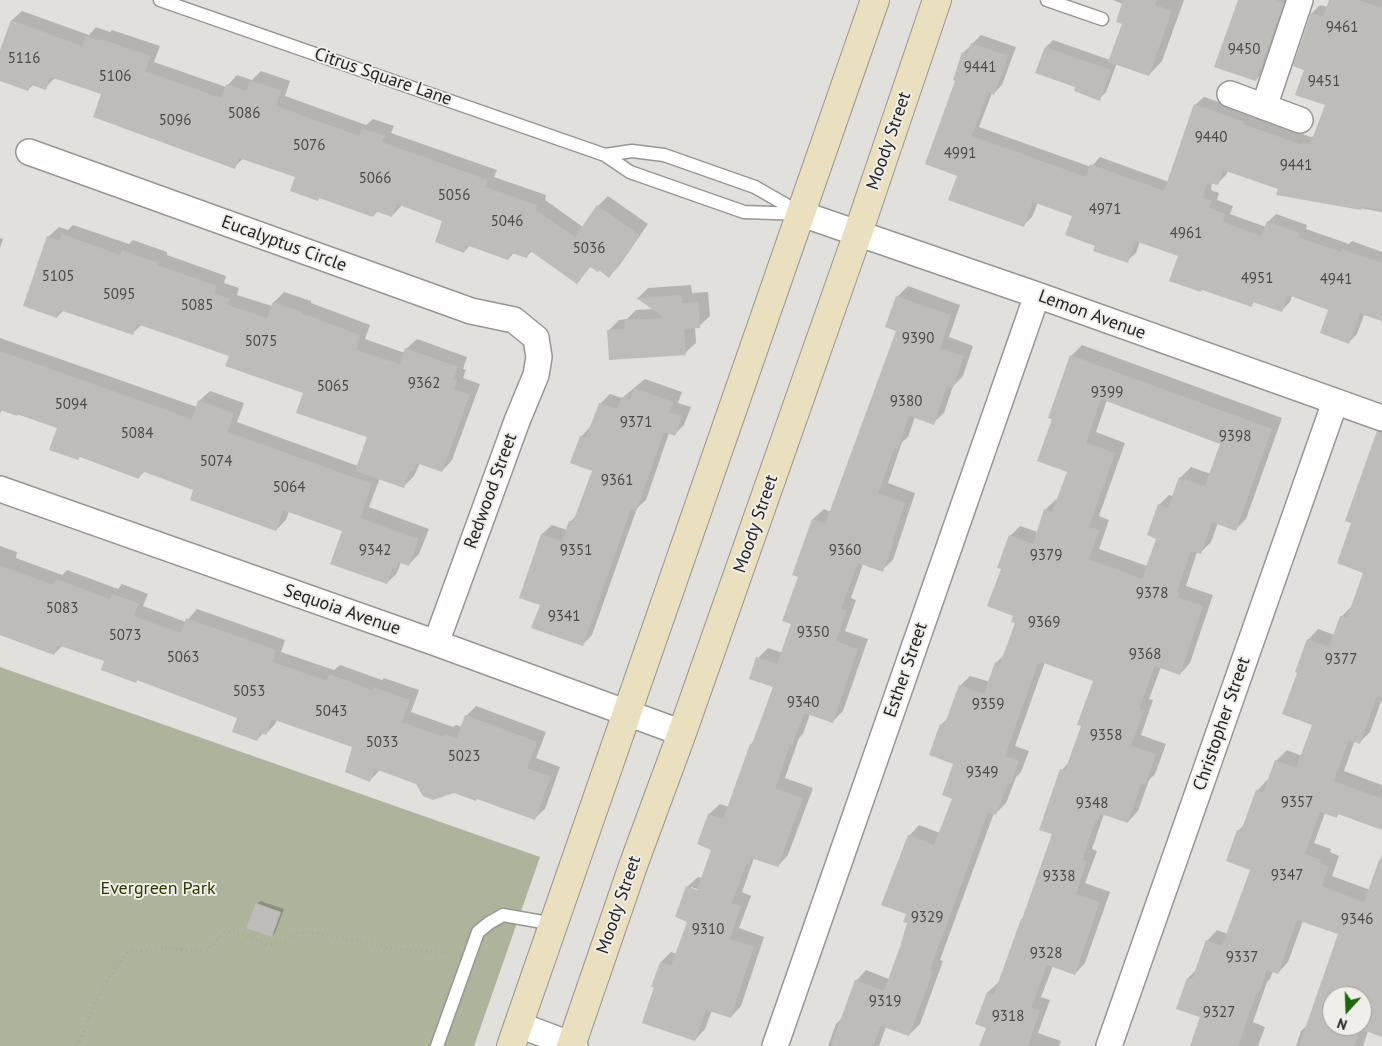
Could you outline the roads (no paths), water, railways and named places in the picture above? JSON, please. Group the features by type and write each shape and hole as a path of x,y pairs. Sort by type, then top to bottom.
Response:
{"main road":[{"path":"515,1036 875,0"},
{"name":"Moody Street","path":"572,1046 634,862 682,733 858,233 937,0"}],"street":[{"path":"1264,107 1300,0"},
{"path":"1230,94 1300,120"},
{"name":"Eucalyptus Circle","path":"29,152 471,311 514,320 536,338"},
{"name":"Lemon Avenue","path":"802,214 1037,295 1382,418"},
{"name":"Esther Street","path":"775,1046 1037,295"},
{"name":"Redwood Street","path":"436,643 517,421 536,375 539,357 536,338"},
{"name":"Christopher Street","path":"1109,1046 1335,402"},
{"name":"Sequoia Avenue","path":"0,489 436,643 682,733"},
{"path":"515,1036 572,1046"}],"lane":[{"name":"Citrus Square Lane","path":"160,0 606,155 630,172 744,212 802,214"},
{"path":"1047,0 1102,19"},
{"name":"Citrus Square Lane","path":"606,155 632,151 664,155 755,187 802,214"},
{"path":"436,1046 478,932 503,915 554,924"}],"park label":[{"name":"Evergreen Park","path":"158,889"}]}
